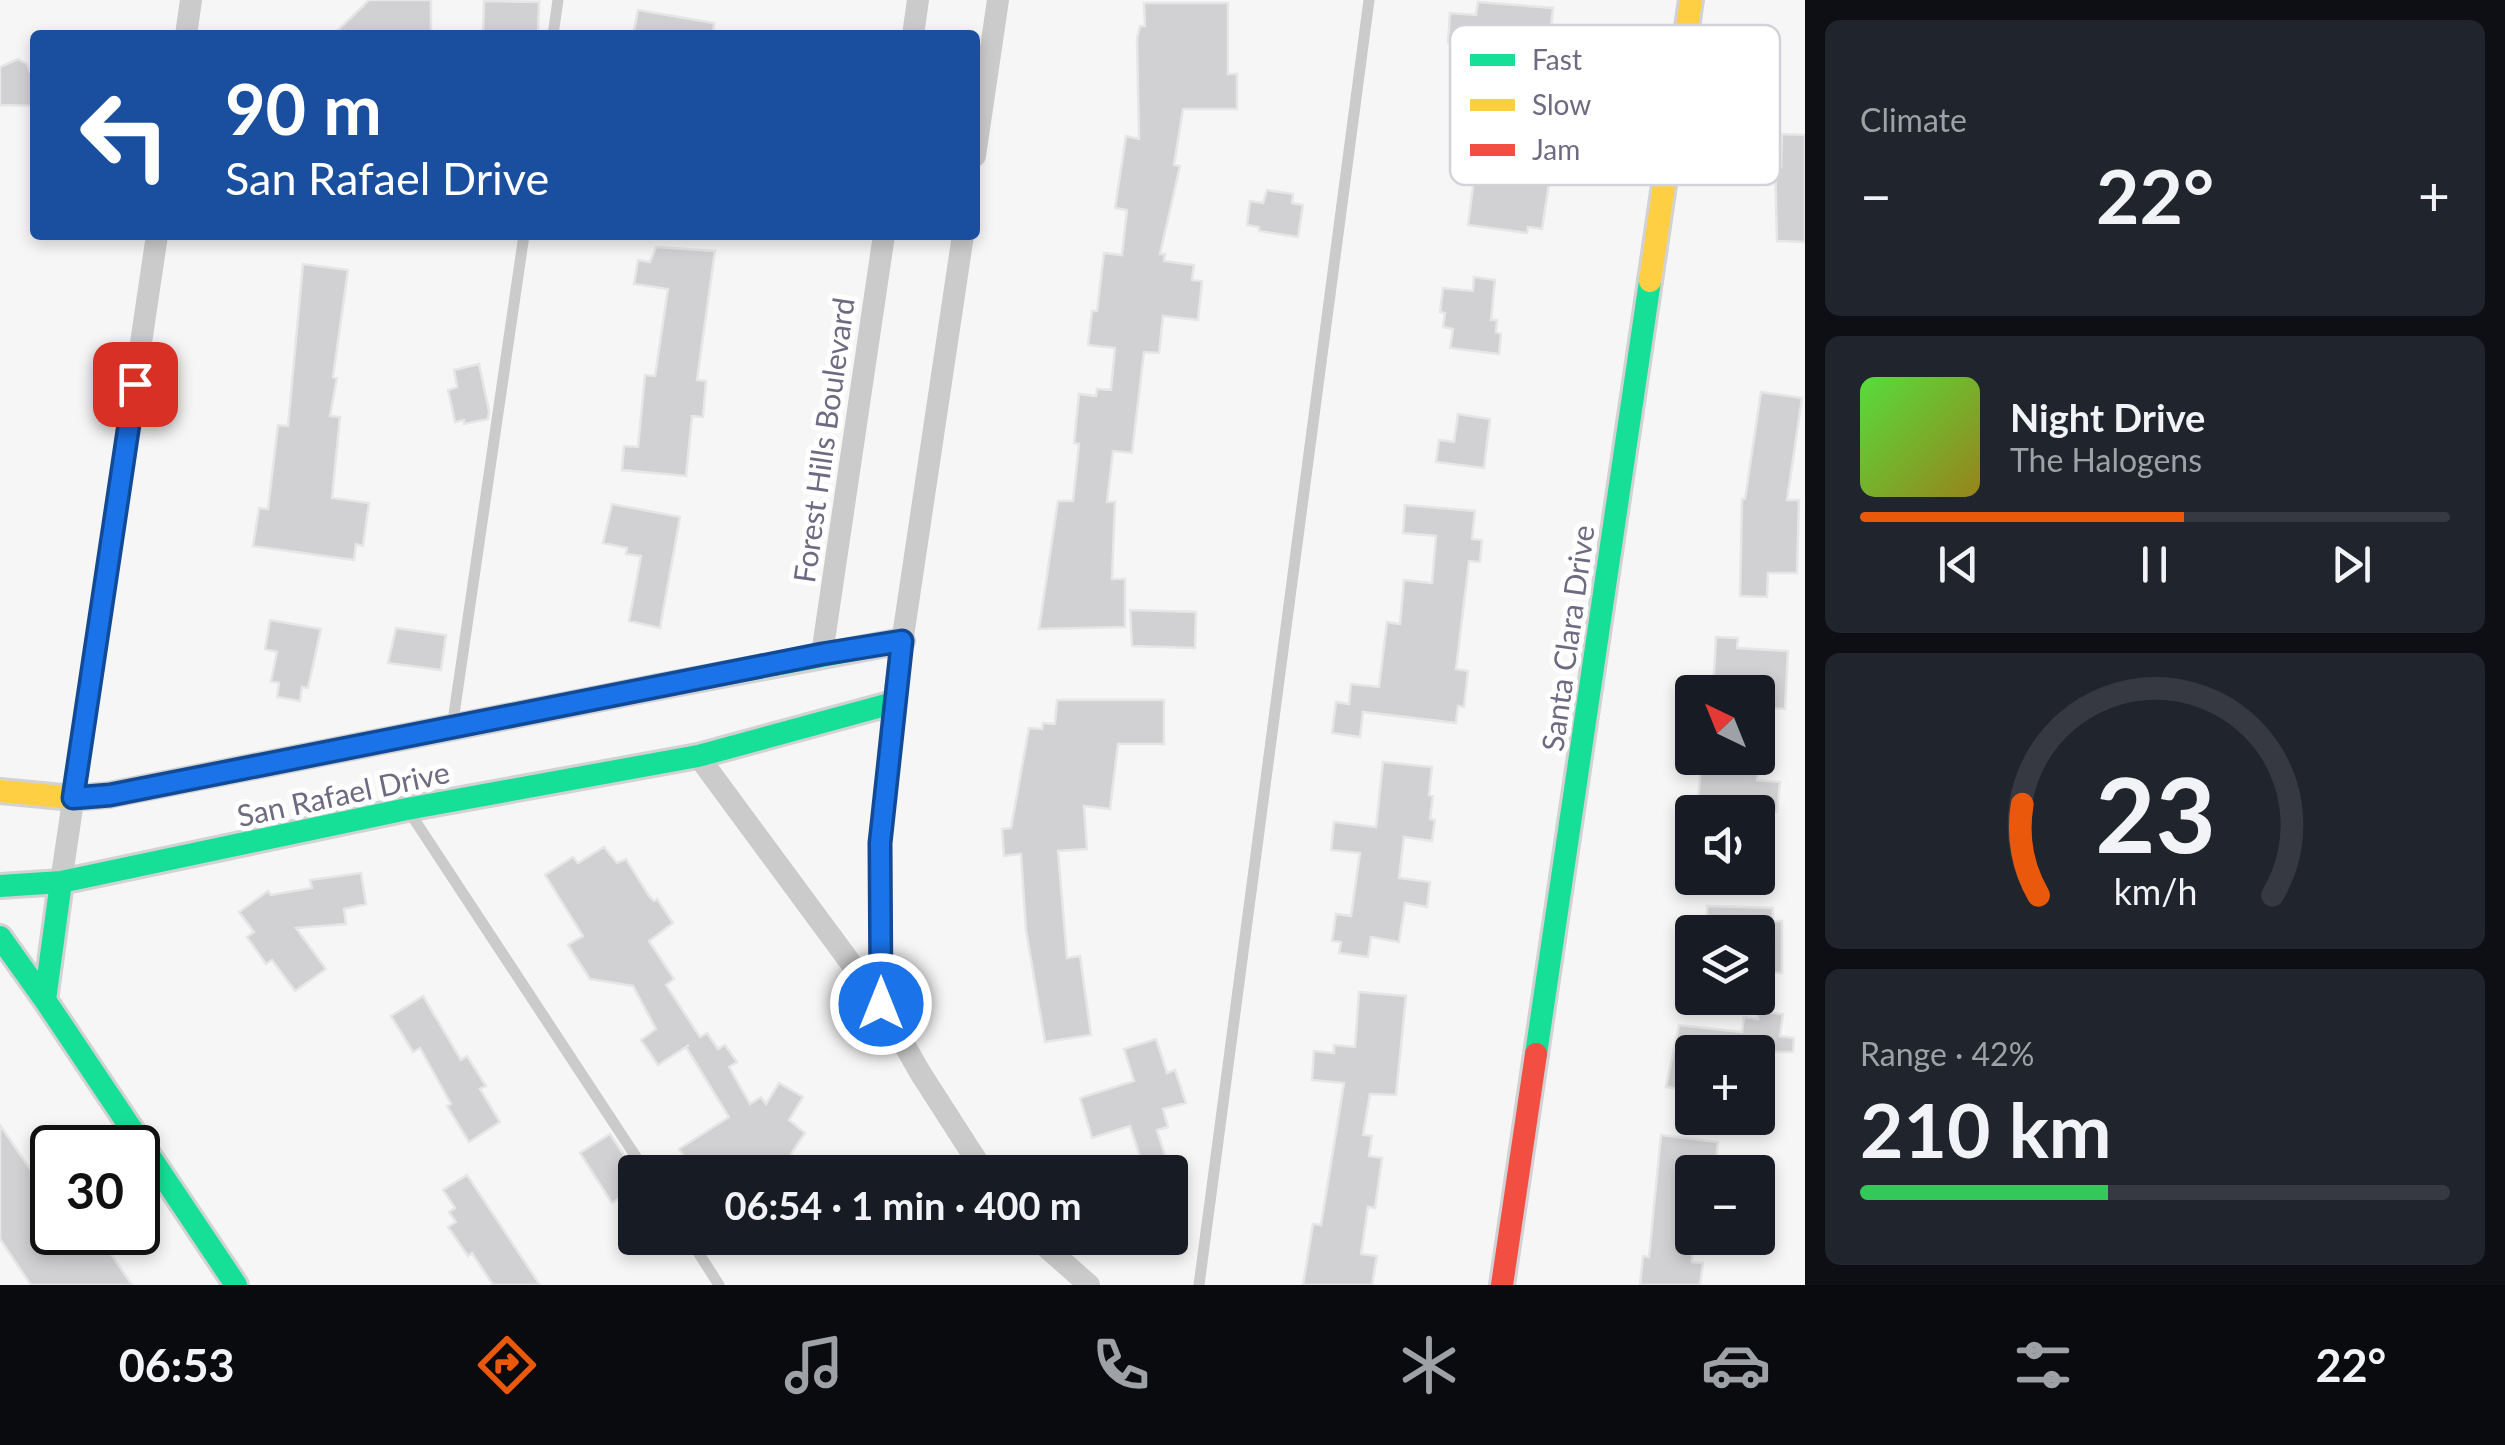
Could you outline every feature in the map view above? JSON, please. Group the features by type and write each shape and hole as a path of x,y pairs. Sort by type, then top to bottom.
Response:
{"street":[{"path":"187,30 191,0"},
{"path":"914,30 918,0"},
{"path":"980,122 998,0"},
{"name":"Santa Clara Drive","path":"1687,25 1691,0"},
{"name":"Santa Clara Drive","path":"1502,1285 1664,185"},
{"path":"45,1000 156,240"},
{"name":"Forest Hills Boulevard","path":"822,654 883,240"},
{"path":"881,1004 880,843 893,703 962,240"},
{"name":"San Rafael Drive","path":"0,791 73,798 110,795 902,641"},
{"name":"San Rafael Drive","path":"0,886 61,882 407,809 698,756 893,703"},
{"path":"698,756 881,1004 973,1155"},
{"path":"0,937 236,1285"},
{"path":"1055,1255 1089,1285"}],"lane":[{"path":"554,30 558,0"},
{"path":"1199,1285 1369,0"},
{"path":"452,726 523,240"},
{"path":"407,809 635,1155"},
{"path":"700,1255 719,1285"}],"building":[{"path":"369,0 431,0 431,30 338,30"},
{"path":"484,1 539,2 538,30 483,30"},
{"path":"1478,2 1553,8 1551,25 1450,25 1448,42 1450,13 1476,15"},
{"path":"1144,3 1228,3 1228,74 1237,74 1237,109 1183,109 1174,165 1180,166 1160,254 1165,254 1164,261 1194,265 1192,280 1202,281 1198,320 1163,316 1159,353 1144,352 1132,453 1113,451 1107,502 1115,502 1112,579 1125,579 1125,627 1039,629 1058,501 1073,501 1079,394 1096,396 1097,389 1111,390 1115,348 1088,345 1092,311 1097,311 1104,253 1122,255 1127,210 1115,208 1126,136 1139,139 1137,38 1140,26 1145,26"},
{"path":"638,10 714,23 713,30 634,30"},
{"path":"18,59 27,64 30,106 0,105 0,67"},
{"path":"1782,134 1805,135 1805,242 1777,241 1776,185 1780,185"},
{"path":"1473,185 1549,185 1542,229 1528,227 1527,233 1468,225"},
{"path":"1267,190 1293,194 1292,203 1303,205 1298,237 1259,231 1259,227 1247,225 1250,201 1263,203"},
{"path":"656,247 715,251 697,380 706,381 703,417 692,416 686,476 622,470 624,446 638,447 645,375 655,376 668,289 634,284 638,260 650,262"},
{"path":"303,264 348,270 330,416 340,417 332,498 369,503 363,546 356,544 354,560 253,546 259,508 268,509 278,425 288,426"},
{"path":"1474,277 1495,280 1491,320 1497,320 1496,332 1501,334 1499,354 1450,348 1453,329 1443,327 1443,288 1473,291"},
{"path":"479,364 488,419 455,422 448,390 457,387 454,370"},
{"path":"1761,392 1802,398 1787,500 1799,500 1797,573 1768,573 1767,597 1740,596 1742,499"},
{"path":"1458,414 1490,419 1484,468 1436,462 1439,440 1454,442"},
{"path":"612,504 680,517 660,628 629,621 641,556 626,554 627,548 603,543"},
{"path":"1405,505 1475,511 1472,539 1482,540 1480,562 1469,561 1456,669 1468,671 1464,707 1458,706 1456,723 1363,712 1360,737 1332,733 1336,702 1349,704 1351,684 1379,687 1387,622 1400,624 1404,580 1432,583 1436,536 1403,533"},
{"path":"1130,610 1196,612 1195,648 1132,646"},
{"path":"270,620 321,629 308,688 302,687 300,701 277,697 279,683 271,681 277,652 265,649"},
{"path":"396,628 446,635 441,670 388,663"},
{"path":"1716,637 1738,638 1737,648 1788,651 1785,709 1775,708 1775,675 1714,675"},
{"path":"1057,700 1164,700 1164,744 1118,744 1110,809 1084,806 1087,849 1058,851 1067,958 1080,956 1091,1035 1045,1042 1026,930 1021,854 1004,856 1002,829 1011,828 1029,728 1055,724"},
{"path":"1383,762 1432,767 1432,841 1404,837 1399,878 1430,882 1427,907 1405,903 1399,942 1371,937 1368,957 1339,953 1341,942 1332,941 1336,914 1351,916 1360,853 1331,850 1334,822 1376,827"},
{"path":"1700,775 1758,775 1757,780 1780,782 1777,812 1775,795 1698,795"},
{"path":"604,847 617,863 626,859 649,896 657,899 673,923 649,941 674,979 666,985 700,1037 707,1033 718,1049 725,1045 737,1062 729,1067 750,1104 761,1097 766,1104 779,1083 803,1097 789,1120 805,1133 792,1155 683,1155 679,1149 729,1117 686,1047 689,1045 658,1065 641,1040 656,1029 633,986 590,979 568,945 583,936 545,875 573,857 578,863"},
{"path":"361,873 366,904 344,909 346,924 296,928 326,969 295,991 272,960 266,964 247,937 254,932 239,912 268,891 271,895 312,888 310,880"},
{"path":"1707,906 1773,908 1773,915 1707,915"},
{"path":"1775,921 1782,921 1782,973 1775,973"},
{"path":"1359,992 1406,996 1396,1095 1370,1094 1363,1135 1372,1136 1369,1156 1382,1158 1375,1208 1368,1207 1361,1254 1377,1256 1372,1285 1303,1285 1313,1224 1321,1225 1344,1083 1312,1080 1314,1051 1334,1053 1334,1045 1355,1047"},
{"path":"423,996 461,1060 467,1056 486,1086 480,1089 500,1122 469,1142 420,1048 413,1052 391,1016"},
{"path":"1783,1014 1780,1036 1794,1038 1793,1052 1775,1052 1775,1035 1677,1035 1679,1025 1742,1032 1744,1017 1758,1019 1758,1015"},
{"path":"1156,1039 1167,1073 1175,1070 1186,1103 1163,1109 1168,1127 1157,1130 1165,1155 1139,1155 1130,1126 1092,1138 1080,1098 1134,1081 1124,1049"},
{"path":"1675,1044 1675,1088 1666,1087"},
{"path":"0,1125 30,1169 30,1255 112,1255 132,1285 31,1285 0,1239"},
{"path":"610,1134 624,1155 618,1155 618,1199 612,1203 580,1153"},
{"path":"1661,1135 1718,1142 1717,1155 1675,1155 1675,1255 1692,1255 1692,1262 1703,1263 1700,1285 1640,1285 1643,1256 1649,1257"},
{"path":"467,1175 540,1285 493,1285 472,1253 468,1256 448,1227 456,1222 449,1212 455,1208 443,1190"}],"traffic: fast":[{"path":"1536,1054 1650,281"},
{"path":"658,687 902,641"},
{"path":"0,886 61,882 407,809 698,756 893,703"},
{"path":"61,882 45,1000 236,1285"},
{"path":"0,937 45,1000"}],"traffic: slow":[{"path":"1687,25 1691,0"},
{"path":"1650,281 1664,185"},
{"path":"0,791 73,798 109,795 658,687"}],"traffic: jam":[{"path":"1502,1285 1536,1054"}],"route":[{"path":"135,384 73,798 110,795 902,641 880,843 881,1004"}]}
